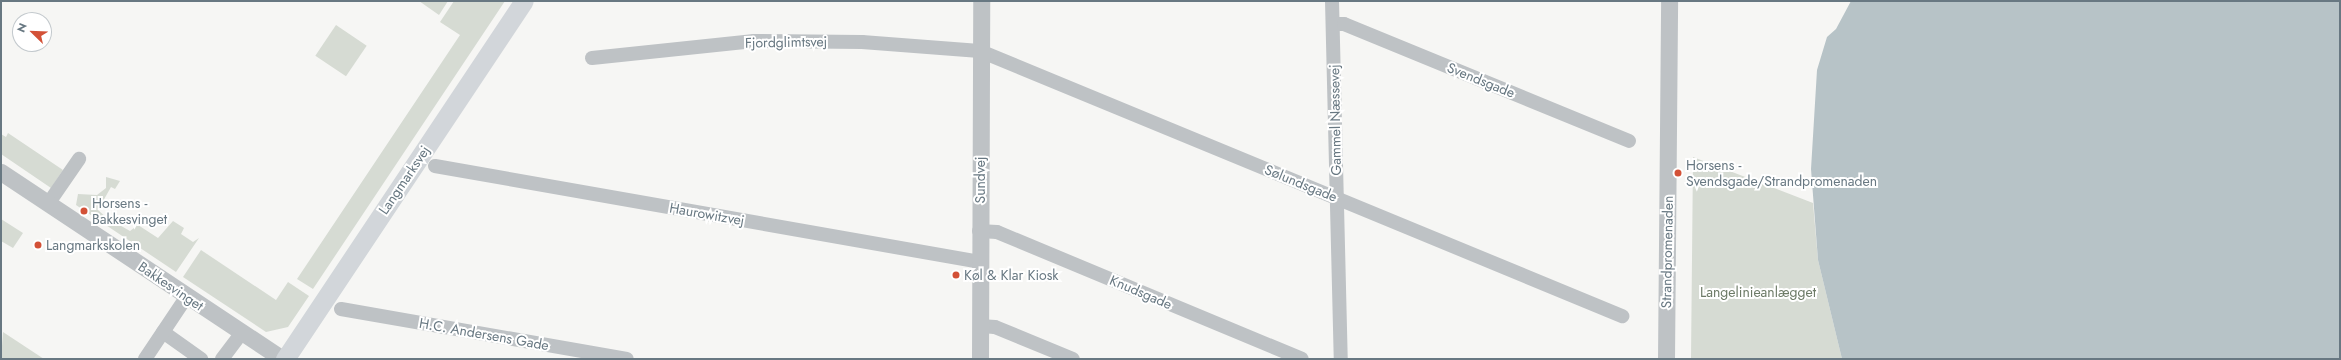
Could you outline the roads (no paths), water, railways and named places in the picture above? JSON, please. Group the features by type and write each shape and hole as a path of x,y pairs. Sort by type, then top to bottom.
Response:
{"main road":[{"name":"Langmarksvej","path":"285,359 524,1"}],"street":[{"name":"Sundvej","path":"980,359 979,231 981,1"},
{"name":"Gammel Næssevej","path":"1332,1 1341,359"},
{"name":"Strandpromenaden","path":"1666,359 1669,1"},
{"name":"Svendsgade","path":"1333,24 1344,24 1629,141"},
{"name":"Fjordglimtsvej","path":"592,58 754,41 862,42 980,51"},
{"name":"Sølundsgade","path":"980,51 1622,316"},
{"path":"48,204 79,159"},
{"name":"Haurowitzvej","path":"435,166 980,262"},
{"name":"Bakkesvinget","path":"1,172 282,359"},
{"name":"Knudsgade","path":"979,231 997,232 1302,359"},
{"path":"145,359 187,296"},
{"name":"H.C. Andersens Gade","path":"341,309 627,359"},
{"path":"980,326 995,327 1073,359"},
{"path":"163,332 201,359"},
{"path":"222,359 242,332"}],"place":[{"name":"Horsens - Svendsgade/Strandpromenaden","path":"1678,173"},
{"name":"Horsens - Bakkesvinget","path":"84,211"},
{"name":"Langmarkskolen","path":"38,245"},
{"name":"Køl & Klar Kiosk","path":"956,275"}],"park label":[{"name":"Langelinieanlægget","path":"1758,292"}]}
